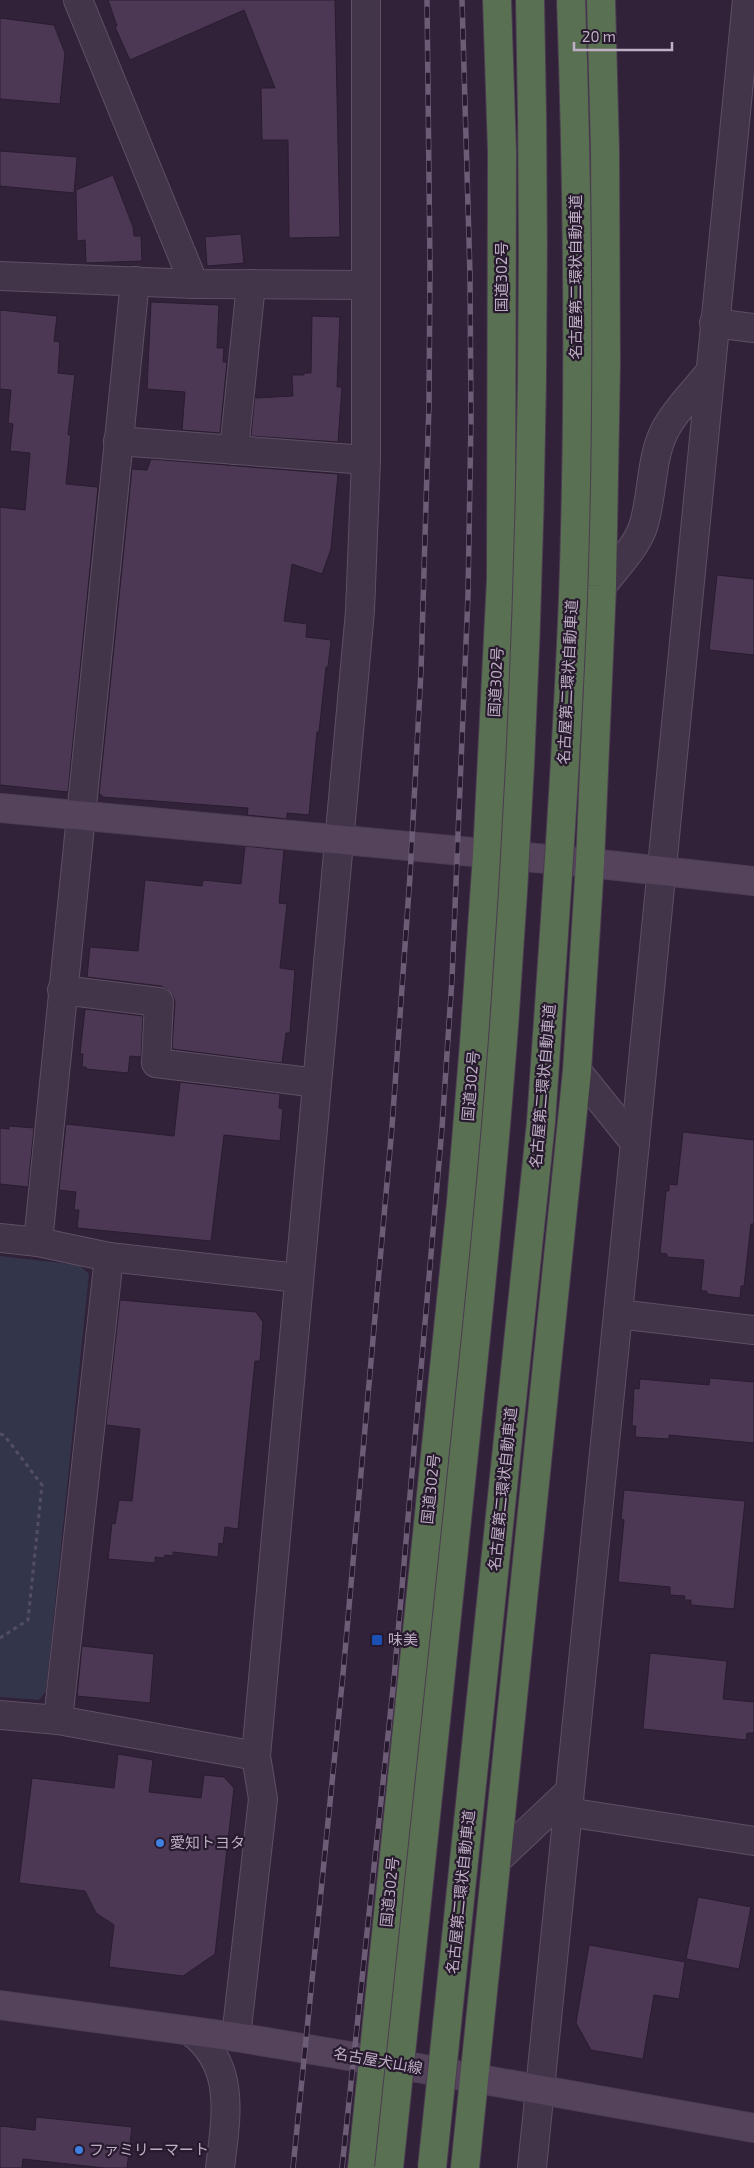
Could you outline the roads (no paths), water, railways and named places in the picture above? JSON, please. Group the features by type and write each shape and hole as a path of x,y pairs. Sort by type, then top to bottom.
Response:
{"highway":[{"name":"国道302号","path":"362,2168 460,1202 474,1044 487,855 501,579 502,161 497,0"},
{"path":"389,2168 484,1261 504,1027 528,600 534,167 530,0"},
{"name":"名古屋第二環状自動車道","path":"432,2168 541,1122 552,958 573,597 577,169 571,0"},
{"path":"464,2168 577,1071 590,863 602,586 606,345 605,150 601,0"}],"main road":[{"path":"0,808 487,855 590,863 754,881"},
{"name":"名古屋犬山線","path":"0,2005 236,2037 754,2128"}],"street":[{"path":"78,0 194,284"},
{"path":"236,2037 263,1799 256,1756 360,612 366,460 366,0"},
{"path":"532,2168 663,872 709,373 747,0"},
{"path":"0,276 194,284 365,285"},
{"path":"38,1242 79,816 135,281"},
{"path":"234,450 251,284"},
{"path":"714,323 754,328"},
{"path":"602,586 635,544 642,528 648,510 659,448 665,431 673,417 709,373"},
{"path":"118,441 366,460"},
{"path":"62,990 159,1002 156,1063 317,1083"},
{"path":"577,1071 635,1143"},
{"path":"0,1238 38,1242 109,1257 298,1278"},
{"path":"58,1720 109,1257"},
{"path":"618,1314 754,1330"},
{"path":"0,1715 58,1720 256,1756"},
{"path":"497,1860 568,1802"},
{"path":"568,1802 754,1841"},
{"path":"190,2031 202,2040 214,2056 224,2081 226,2121 220,2168"}],"railway":[{"path":"293,2168 343,1674 392,1127 410,876 421,671 429,404 430,267 427,0"},
{"path":"342,2168 394,1679 442,1128 452,979 468,595 471,419 470,275 462,0"}],"place":[{"name":"味美","path":"377,1640"},
{"name":"愛知トヨタ","path":"160,1843"},
{"name":"ファミリーマート","path":"79,2150"}]}
